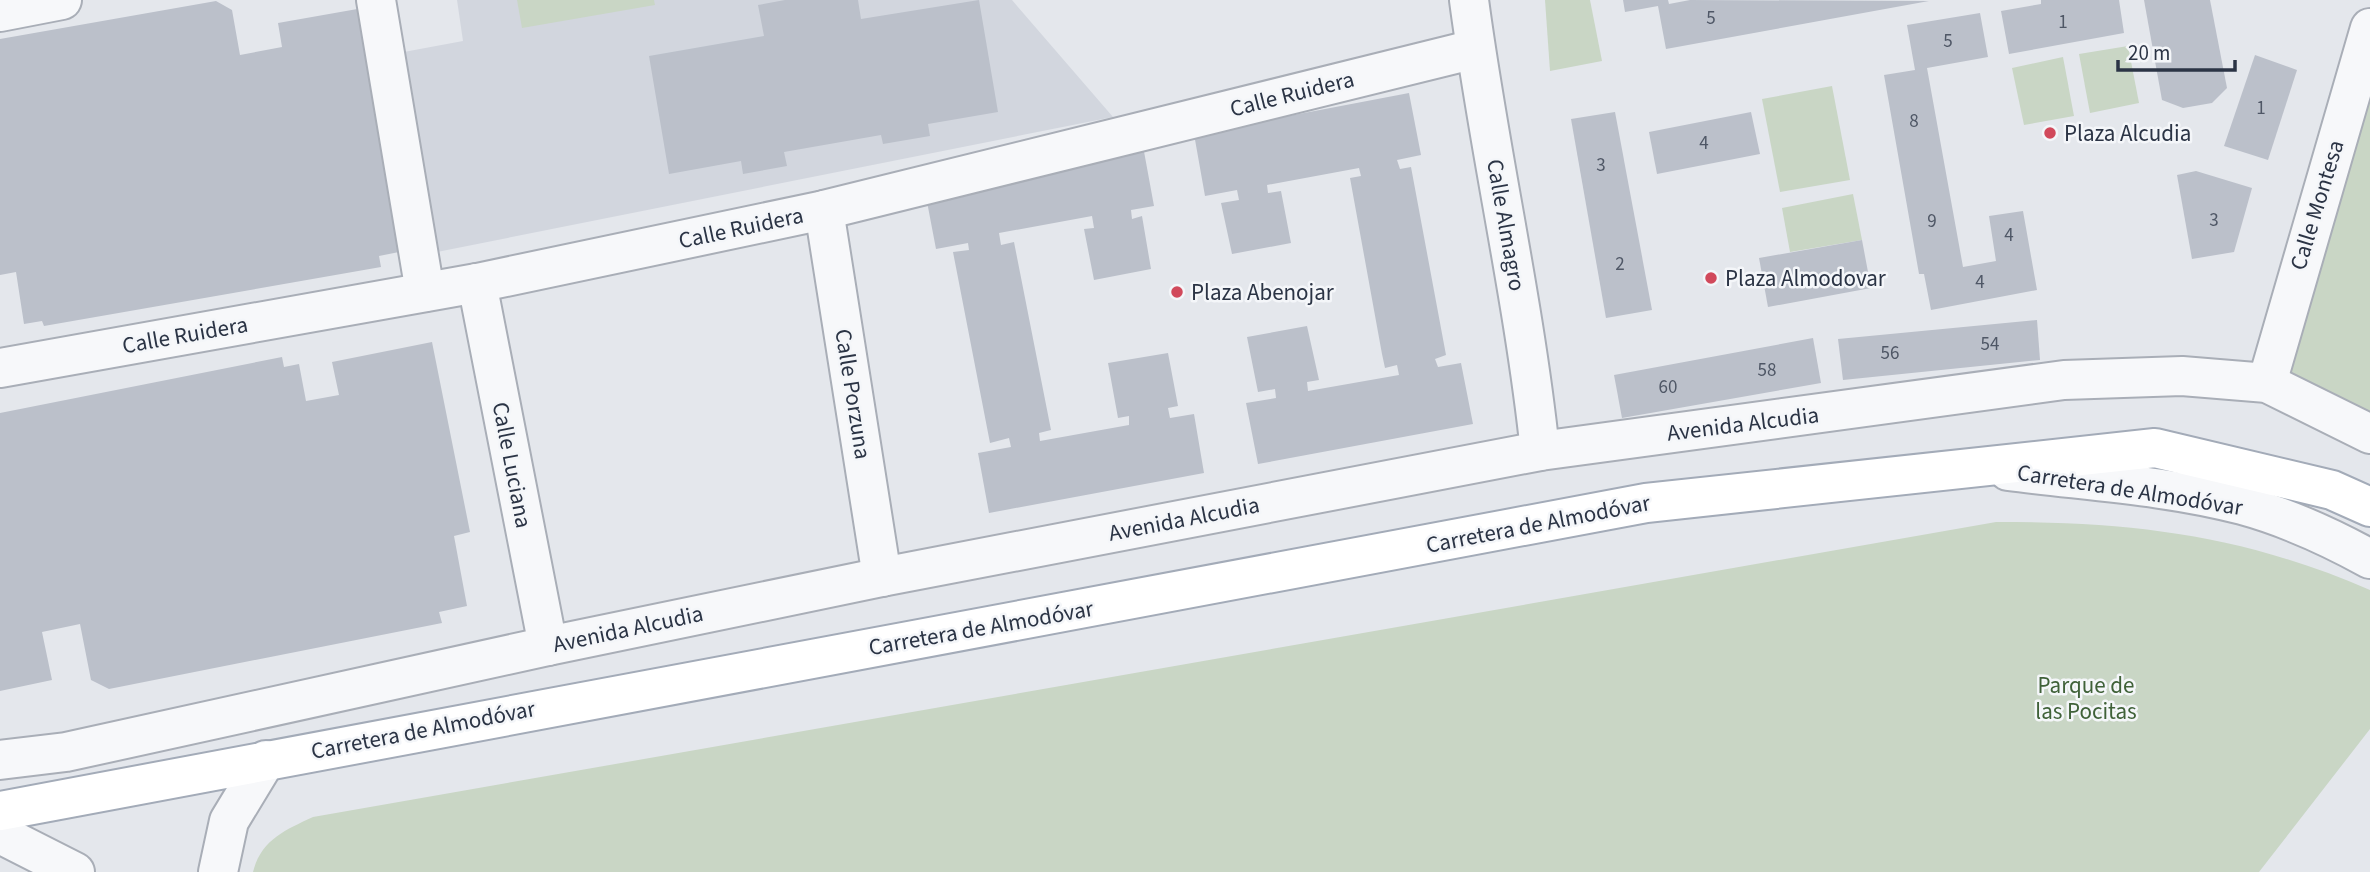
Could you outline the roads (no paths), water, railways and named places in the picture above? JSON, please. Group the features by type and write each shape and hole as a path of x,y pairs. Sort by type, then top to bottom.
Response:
{"main road":[{"name":"Carretera de Almodóvar","path":"0,811 1646,503 1964,466 2155,448 2332,490 2370,507"}],"street":[{"path":"0,12 62,0"},
{"path":"376,0 425,292"},
{"name":"Calle Almagro","path":"1469,0 1475,49 1532,374 1540,451"},
{"name":"Calle Montesa","path":"2267,383 2370,28"},
{"name":"Calle Ruidera","path":"0,368 477,284 824,211 1475,49"},
{"name":"Calle Porzuna","path":"824,211 882,577"},
{"name":"Calle Luciana","path":"477,284 548,646"},
{"name":"Avenida Alcudia","path":"0,760 66,752 548,646 882,577 1540,451 2064,380 2182,376 2267,383 2370,434"},
{"name":"Carretera de Almodóvar","path":"1964,466 2138,487 2242,505 2329,537 2370,559"},
{"path":"218,872 229,821 265,760"},
{"path":"0,835 75,872"}],"place":[{"name":"Plaza Alcudia","path":"2050,133"},
{"name":"Plaza Almodovar","path":"1711,278"},
{"name":"Plaza Abenojar","path":"1177,292"}],"park label":[{"name":"Parque de las Pocitas","path":"2086,698"}]}
